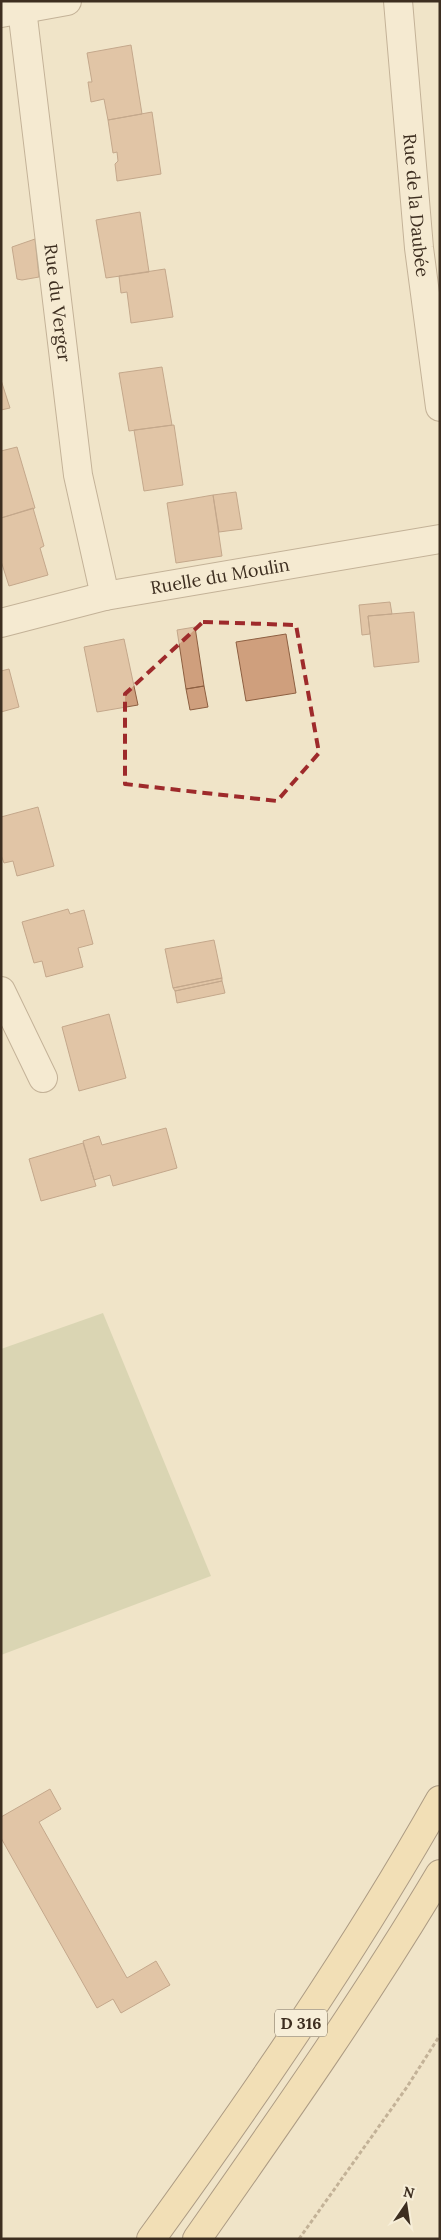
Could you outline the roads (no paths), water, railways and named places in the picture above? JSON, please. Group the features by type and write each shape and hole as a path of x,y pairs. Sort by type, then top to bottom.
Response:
{"main road":[{"name":"D 316","path":"151,2239 254,2094 307,2014 380,1900 440,1800"},
{"name":"D 316","path":"197,2239 288,2111 352,2016 440,1874"}],"street":[{"path":"12,11 68,1"},
{"name":"Rue de la Daubée","path":"398,1 419,248 440,408"},
{"name":"Rue du Verger","path":"12,11 78,474 105,596"},
{"name":"Ruelle du Moulin","path":"1,623 105,596 440,539"},
{"path":"1,991 43,1078"}]}
